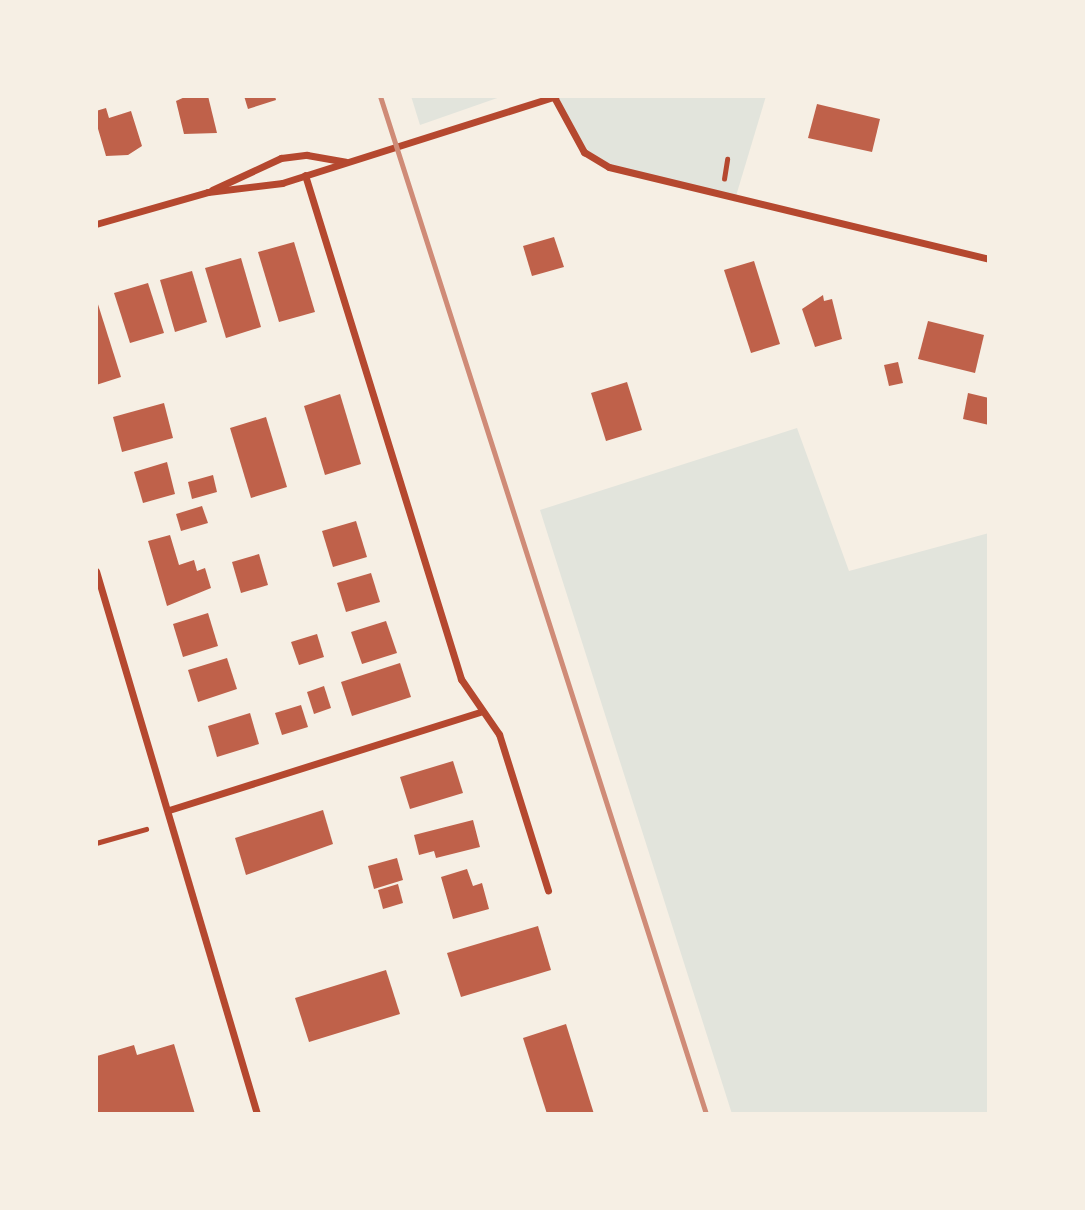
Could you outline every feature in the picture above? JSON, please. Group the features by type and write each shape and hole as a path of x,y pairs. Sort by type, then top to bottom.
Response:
{"street":[{"path":"96,224 208,192 304,175 555,97 584,152 609,167 989,259"},
{"path":"208,192 281,158 307,155 346,162"},
{"path":"304,175 461,679 506,750 548,890"},
{"path":"96,571 257,1114"},
{"path":"169,810 481,712"}],"path":[{"path":"96,844 146,829"}],"shaded area":[{"path":"411,96 503,96 420,125"},
{"path":"556,96 766,96 736,196 609,167 584,152"},
{"path":"797,428 849,571 989,533 989,1114 732,1114 540,510"}],"building":[{"path":"187,96 208,96 217,133 184,134 176,101"},
{"path":"244,96 275,96 276,100 248,109"},
{"path":"817,104 880,119 872,152 808,138"},
{"path":"106,108 109,118 131,111 142,146 128,155 106,156 96,122 96,111"},
{"path":"554,237 564,267 532,276 523,246"},
{"path":"294,242 315,312 279,322 258,252"},
{"path":"241,258 261,327 226,338 205,268"},
{"path":"754,261 780,344 751,353 724,270"},
{"path":"192,271 207,322 175,332 160,280"},
{"path":"148,283 164,333 130,343 114,293"},
{"path":"823,295 824,301 832,299 842,339 815,347 802,309"},
{"path":"96,298 121,377 96,385"},
{"path":"928,321 984,335 975,373 918,359"},
{"path":"898,362 903,383 889,386 884,365"},
{"path":"627,382 642,430 606,441 591,393"},
{"path":"968,393 989,398 989,425 963,419"},
{"path":"340,394 361,464 325,475 304,406"},
{"path":"164,403 173,438 122,452 113,417"},
{"path":"266,417 287,487 251,498 230,428"},
{"path":"167,462 175,494 143,503 134,472"},
{"path":"213,475 217,492 192,499 188,482"},
{"path":"202,506 208,523 181,531 176,514"},
{"path":"356,521 367,557 333,567 322,531"},
{"path":"170,535 179,565 194,560 197,571 205,568 211,588 167,606 148,541"},
{"path":"259,554 268,585 241,593 232,562"},
{"path":"371,573 380,602 346,612 337,583"},
{"path":"208,613 218,646 183,657 173,624"},
{"path":"386,621 397,653 362,664 351,632"},
{"path":"317,634 324,657 299,665 291,642"},
{"path":"227,658 237,689 198,702 188,670"},
{"path":"400,663 411,697 352,716 341,682"},
{"path":"324,686 331,708 314,714 307,692"},
{"path":"301,705 308,727 282,735 275,713"},
{"path":"250,713 259,744 217,757 208,726"},
{"path":"453,761 463,793 410,809 400,777"},
{"path":"323,810 333,844 246,875 235,838"},
{"path":"473,820 480,847 436,858 434,851 419,855 414,835"},
{"path":"397,858 403,880 374,889 368,866"},
{"path":"467,869 473,886 482,883 489,909 453,919 441,877"},
{"path":"398,884 403,903 383,909 378,890"},
{"path":"538,926 551,970 461,997 447,953"},
{"path":"386,970 400,1014 309,1042 295,998"},
{"path":"566,1024 594,1114 547,1114 523,1038"},
{"path":"174,1044 195,1114 96,1114 97,1056 134,1045 137,1055"}],"railway":[{"path":"380,96 706,1114"}]}
